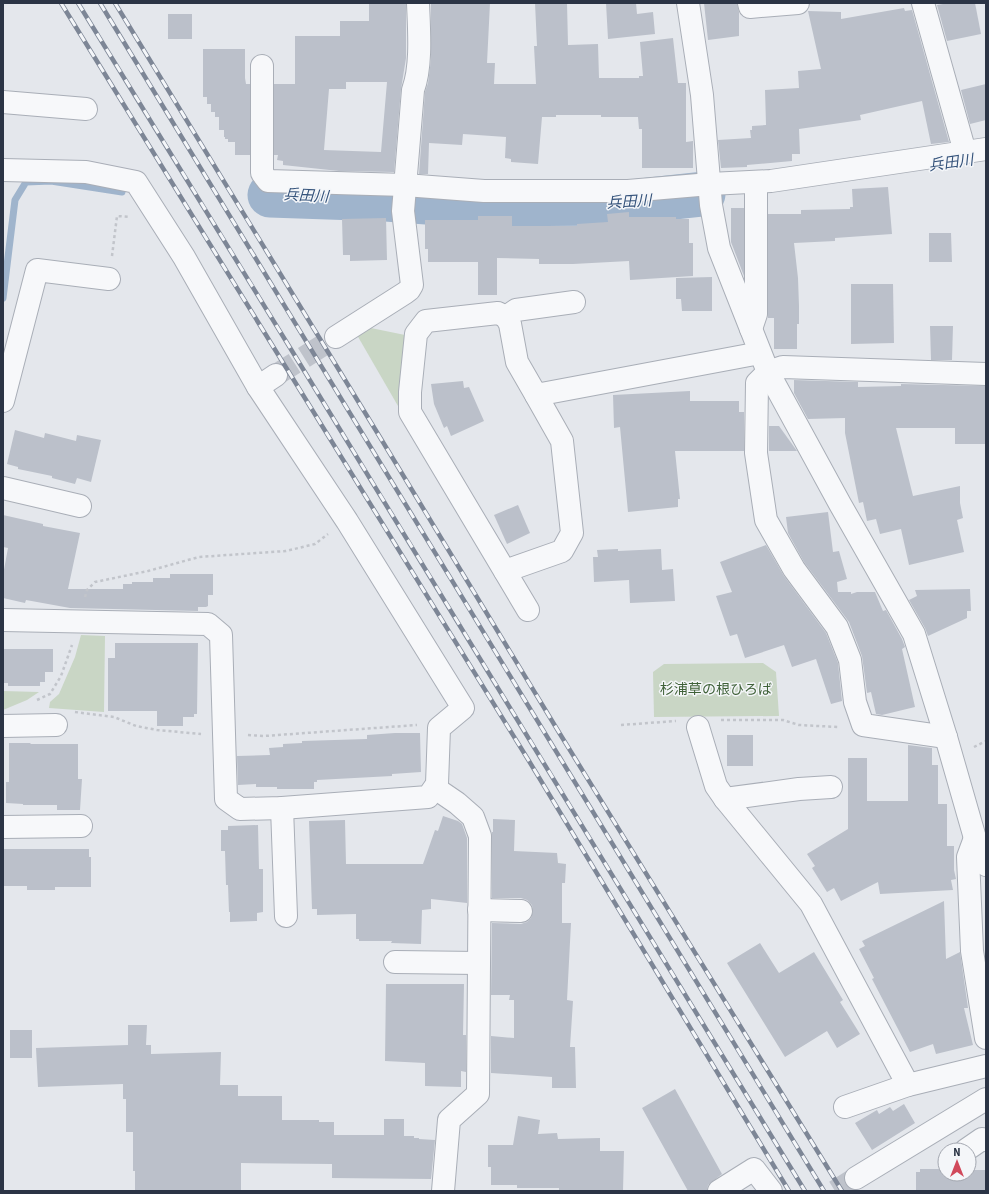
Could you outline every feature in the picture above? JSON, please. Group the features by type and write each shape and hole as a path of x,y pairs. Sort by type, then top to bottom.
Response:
{"street":[{"path":"336,337 409,290 412,285 405,195 413,90 417,80 419,31 418,3"},
{"path":"688,3 702,95 710,191 719,248 764,362 840,504 914,634 946,737 974,838 986,865"},
{"path":"749,3 750,7 798,3"},
{"path":"262,66 262,173 268,181 405,195 484,191 710,191 757,189 976,151 923,3"},
{"path":"3,102 86,109"},
{"path":"3,170 86,172 136,182 184,257 258,387 347,521 463,708 439,728 437,784 428,797 282,808 240,809 226,799 221,635 208,624 3,620"},
{"path":"751,329 756,314 757,189"},
{"path":"3,401 37,270 109,279"},
{"path":"506,317 516,310 574,302"},
{"path":"505,571 562,551 572,533 562,441 517,362 510,324 506,317 498,312 426,321 416,334 410,392 410,412 528,610"},
{"path":"764,362 757,383 756,454 766,520 794,569 837,627 850,660 855,702 863,725 946,737"},
{"path":"536,395 764,362 783,366 986,374"},
{"path":"258,387 276,375"},
{"path":"3,488 80,506"},
{"path":"690,724 716,786 811,904 908,1085"},
{"path":"8,726 56,725"},
{"path":"725,799 799,789 831,787"},
{"path":"434,788 457,803 473,817 480,836 478,1094 449,1120 443,1191"},
{"path":"282,808 286,916"},
{"path":"3,827 81,826"},
{"path":"974,838 968,857 972,950 986,1038"},
{"path":"479,910 521,911"},
{"path":"396,962 479,963"},
{"path":"845,1107 908,1085 986,1066"},
{"path":"856,1178 986,1099"},
{"path":"977,1142 982,1139 986,1140"},
{"path":"719,1191 754,1169 771,1191"}],"path":[{"path":"109,279 117,216 148,218 155,213"},
{"path":"8,726 21,710 29,704 50,694 61,676 69,656 82,603 88,590 95,582 199,557 286,551 315,544 347,521"},
{"path":"720,720 782,720 799,725 855,728 863,725"},
{"path":"621,725 646,722 690,724"}],"green space":[{"path":"366,327 405,335 398,406 357,335"},
{"path":"81,635 105,636 104,712 49,708 50,702 59,694 75,657"},
{"name":"杉浦草の根ひろば","path":"763,663 776,672 779,716 654,717 653,672 664,664"},
{"path":"3,691 39,692 27,700 3,710"}],"building":[{"path":"369,3 406,3 406,58 401,89 394,172 339,171 283,165 283,161 277,160 278,155 274,155 274,84 295,84 295,36 340,36 340,21 369,21","holes":["346,82 387,82 381,152 324,150 329,89 346,89"]},
{"path":"431,3 490,3 487,63 495,63 494,84 536,84 534,46 537,46 535,3 567,3 568,45 598,44 599,78 639,78 639,76 643,76 640,42 673,38 678,83 686,83 686,142 693,141 693,168 642,168 642,129 639,129 638,117 556,115 556,117 542,117 538,164 511,162 511,159 505,158 506,137 463,134 462,145 429,143 428,174 419,174 425,92 428,83 431,60"},
{"path":"606,3 636,3 637,14 653,12 655,34 608,39"},
{"path":"704,3 737,3 739,12 739,36 708,40"},
{"path":"949,3 975,3 981,34 947,41 937,5"},
{"path":"904,8 905,11 912,10 949,142 931,144 922,101 860,115 861,120 799,129 800,154 792,154 792,161 747,165 747,167 721,168 718,140 751,138 750,130 752,130 752,126 766,125 765,90 799,88 798,71 821,69 808,11 841,12 841,19"},
{"path":"168,14 192,14 192,39 168,39"},
{"path":"203,49 245,49 245,78 246,84 250,84 250,155 235,155 235,142 228,142 228,139 225,139 224,130 219,130 219,117 215,117 215,112 211,112 211,104 207,104 207,97 203,97"},
{"path":"986,84 986,120 970,124 961,90"},
{"path":"888,187 892,234 835,238 835,241 794,243 798,278 799,306 797,349 774,349 774,318 768,318 768,214 801,214 801,210 850,209 850,207 853,207 852,189"},
{"path":"731,208 744,208 744,276 731,242"},
{"path":"629,212 629,217 676,217 676,219 689,219 689,243 693,243 693,276 630,280 629,261 539,264 539,259 497,258 497,295 478,295 478,262 428,262 428,249 425,249 425,220 478,220 478,216 512,216 512,226 577,226 577,224 608,222 607,214"},
{"path":"386,218 387,260 350,261 350,255 343,255 342,219"},
{"path":"929,233 951,233 952,262 929,262"},
{"path":"712,277 712,311 682,311 681,299 676,299 676,278"},
{"path":"851,284 893,284 894,343 851,344"},
{"path":"930,326 953,326 952,360 931,360"},
{"path":"794,380 858,382 858,387 901,386 901,384 986,386 986,444 955,444 955,428 896,428 913,496 960,486 960,503 963,518 957,520 964,552 909,565 901,529 880,534 876,519 867,521 863,502 859,503 845,433 845,418 808,419 794,393"},
{"path":"463,381 464,388 469,387 484,421 451,436 447,426 444,428 434,404 431,384"},
{"path":"690,391 690,401 739,401 739,412 744,412 744,451 675,451 680,499 678,499 678,507 628,512 620,427 614,428 613,395"},
{"path":"769,426 779,426 797,451 769,451"},
{"path":"15,430 44,438 45,433 76,441 77,435 101,440 91,482 77,478 75,484 52,478 52,476 18,469 18,467 7,464"},
{"path":"518,505 530,533 507,544 494,515"},
{"path":"828,512 833,552 839,551 847,579 837,582 838,592 851,592 851,594 857,592 875,592 883,611 886,610 905,647 902,649 915,707 882,715 876,714 871,692 867,693 862,656 849,622 804,562 788,533 786,517"},
{"path":"3,515 43,524 43,526 80,533 68,589 123,589 123,584 132,584 132,582 153,582 153,578 170,578 170,574 213,574 213,595 208,595 208,606 198,607 198,611 70,608 26,600 25,603 3,598 3,575 8,548 3,547"},
{"path":"766,545 784,576 826,633 838,663 842,701 831,704 816,659 792,667 784,645 745,658 737,634 730,636 716,596 732,592 720,562"},
{"path":"618,549 618,551 661,549 662,570 673,569 675,601 630,603 629,580 594,582 593,557 598,557 597,550"},
{"path":"970,589 971,611 967,611 967,618 928,636 909,600 917,596 915,590"},
{"path":"115,643 198,643 197,714 194,714 194,717 183,717 183,726 157,726 157,711 108,711 108,658 115,658"},
{"path":"3,649 53,649 53,672 45,672 45,682 40,682 40,686 8,686 8,683 3,683"},
{"path":"420,733 421,772 392,774 392,776 317,780 317,782 314,782 314,789 277,789 277,787 256,787 256,784 238,785 237,756 270,755 269,748 283,747 283,744 302,743 302,741 367,739 367,735"},
{"path":"727,735 753,735 753,766 727,766"},
{"path":"9,743 78,744 78,779 82,779 80,810 57,810 57,805 23,805 6,803 6,782 9,782"},
{"path":"908,745 932,748 932,765 938,765 938,804 947,804 947,846 954,846 954,870 956,879 951,880 953,890 880,894 878,882 841,901 834,888 827,892 812,868 815,866 807,854 848,829 848,758 867,758 867,801 908,801"},
{"path":"443,816 458,821 462,824 467,838 467,903 431,899 431,909 422,910 421,944 391,943 392,941 359,941 359,939 356,939 356,914 317,915 317,909 312,909 309,821 345,820 346,864 423,864 435,830 438,831"},
{"path":"493,819 515,820 514,851 557,853 558,863 566,864 565,883 562,883 562,923 571,923 567,1000 573,1001 570,1047 575,1047 576,1088 552,1088 552,1077 491,1073 491,1036 514,1038 514,1000 509,1000 510,995 491,995 492,923 521,924 527,922 531,918 533,911 532,905 527,900 521,898 492,898"},
{"path":"258,825 259,869 263,869 263,912 257,913 257,921 230,922 228,885 226,885 225,851 221,851 221,830 228,830 228,826"},
{"path":"3,849 89,849 89,857 91,857 91,887 55,887 55,890 27,890 27,886 3,886"},
{"path":"944,901 946,959 960,952 968,1008 964,1008 973,1045 936,1054 933,1044 910,1052 872,979 874,978 859,949 865,946 862,941"},
{"path":"760,943 779,973 814,952 843,1000 840,1002 860,1034 837,1048 827,1031 785,1057 727,963"},
{"path":"386,984 464,984 463,1035 466,1035 466,1072 461,1071 461,1087 425,1086 425,1063 385,1061"},
{"path":"128,1025 147,1025 146,1045 151,1045 151,1054 221,1052 220,1085 238,1085 238,1096 282,1096 282,1120 319,1120 319,1122 334,1122 334,1135 384,1135 384,1119 404,1119 404,1136 414,1136 414,1138 419,1139 435,1140 431,1179 332,1178 332,1164 241,1163 241,1191 135,1191 135,1171 133,1171 133,1132 126,1132 126,1099 123,1099 123,1084 38,1087 36,1048 128,1045"},
{"path":"10,1030 32,1030 32,1058 10,1058"},
{"path":"675,1089 722,1174 708,1185 707,1191 688,1191 642,1108"},
{"path":"904,1104 915,1123 872,1150 855,1123 877,1110 879,1114 890,1107 893,1111"},
{"path":"518,1116 540,1120 538,1134 557,1133 558,1139 600,1138 600,1151 624,1151 623,1191 559,1191 559,1188 517,1188 517,1185 491,1185 491,1167 488,1167 488,1145 513,1145"},
{"path":"920,1169 937,1169 937,1182 977,1182 977,1170 986,1170 986,1191 916,1191 916,1172 920,1172"}],"waterway":[{"name":"兵田川","path":"3,298 15,200 26,182 51,181 122,192"},
{"name":"兵田川","path":"270,195 386,199 454,204 621,203 703,194"}],"tunnel":[{"path":"276,375 336,337"},
{"path":"835,1191 856,1178"}],"railway":[{"path":"61,3 529,761 789,1191"},
{"path":"78,3 805,1191"},
{"path":"100,3 824,1191"},
{"path":"115,3 560,734 842,1191"}]}
